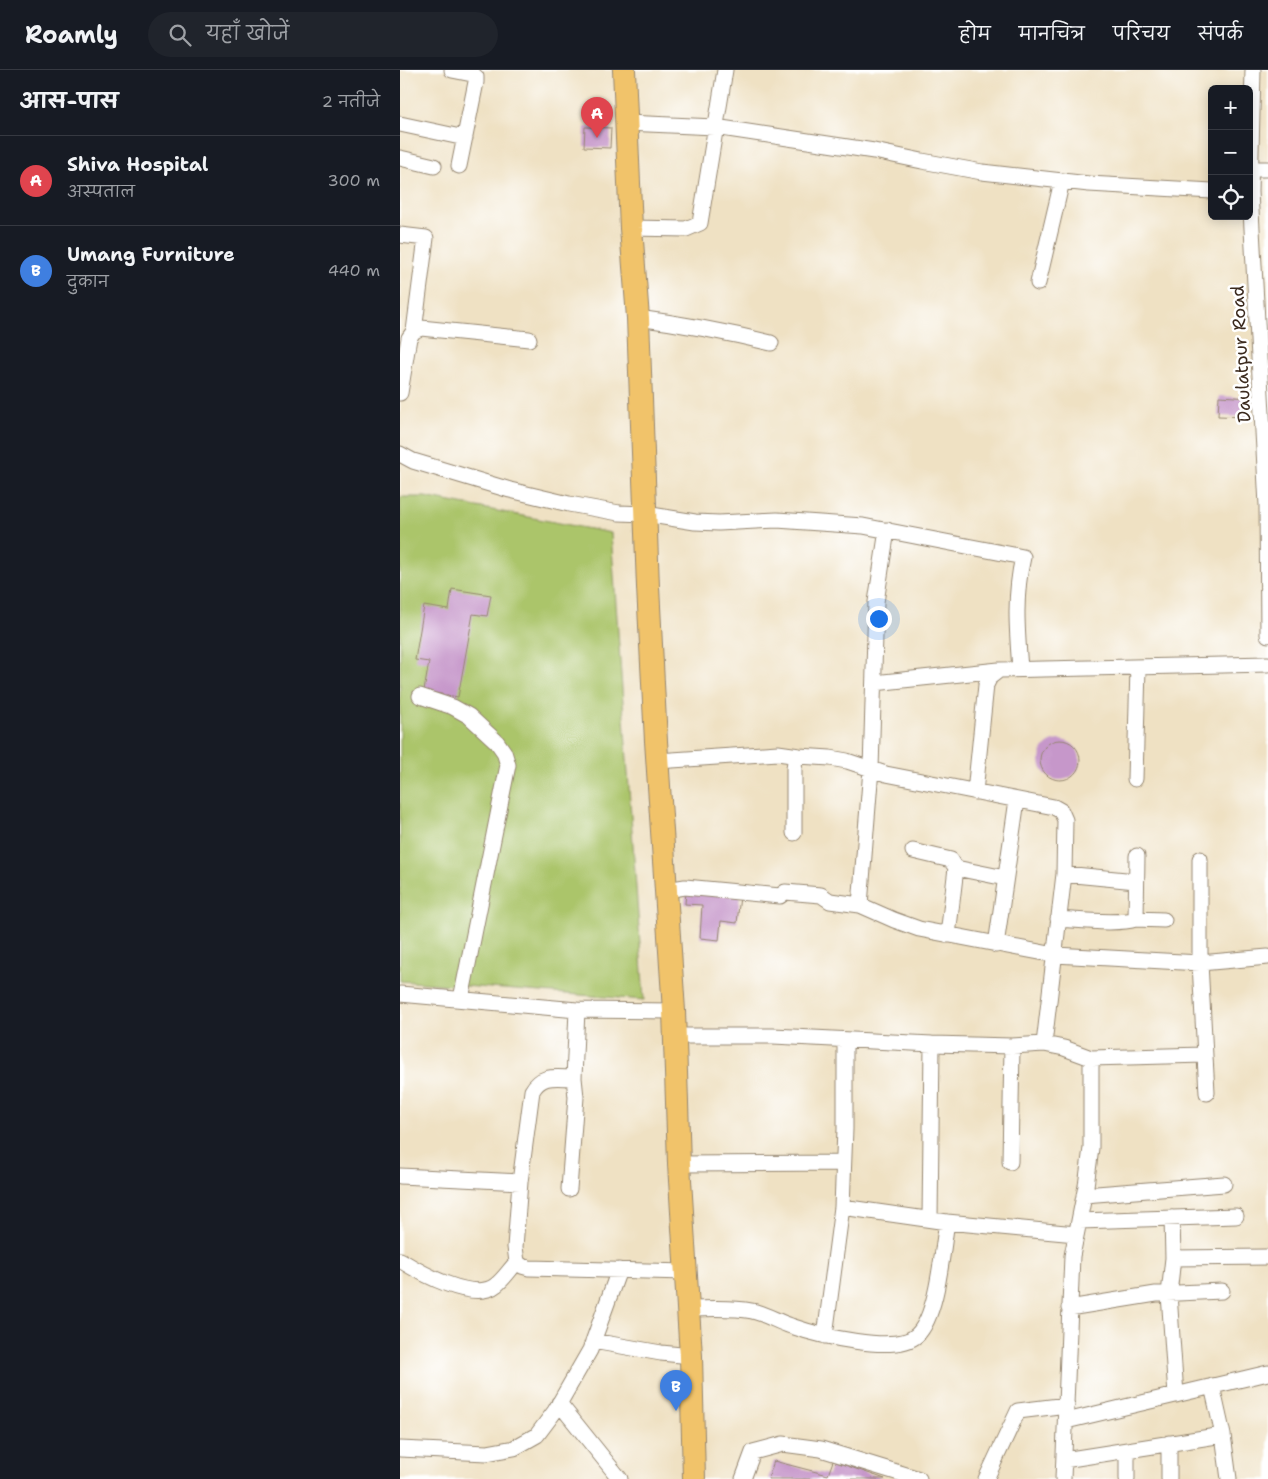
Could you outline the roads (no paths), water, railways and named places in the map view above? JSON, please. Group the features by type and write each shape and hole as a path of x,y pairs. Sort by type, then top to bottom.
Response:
{"highway":[{"path":"624,70 631,228 638,318 645,514 658,761 674,1011 679,1164 691,1356 695,1479"}],"street":[{"path":"452,70 472,74 476,77 459,166"},
{"path":"631,228 686,229 700,223 725,70"},
{"name":"Daulatpur Road","path":"1252,130 1253,70"},
{"path":"626,123 715,127 874,151 982,172 1089,184 1208,191"},
{"path":"400,124 465,138"},
{"path":"400,158 434,166"},
{"path":"1253,169 1268,170"},
{"path":"1038,283 1062,181"},
{"name":"Daulatpur Road","path":"1252,220 1267,505 1268,635"},
{"path":"400,235 426,238 414,331"},
{"path":"638,318 694,326 771,343"},
{"path":"400,393 409,338 414,331 420,328 529,339"},
{"path":"400,454 413,461 510,490 619,513 645,514 695,522 718,523 777,520 863,526 1023,557 1018,580 1017,604 1020,669"},
{"path":"860,905 871,769 876,602 887,530"},
{"path":"874,683 999,670 1268,664"},
{"path":"1136,779 1138,667"},
{"path":"975,792 986,685 990,677 999,670"},
{"path":"420,696 453,707 469,716 497,742 504,752 508,765 461,999"},
{"path":"658,761 778,753 830,758 847,761 886,774 1054,807 1061,812 1065,820 1064,874 1044,1044"},
{"path":"794,833 794,769 795,762 799,756"},
{"path":"996,945 1017,800"},
{"path":"913,851 951,860 956,868 948,935"},
{"path":"1136,919 1137,856"},
{"path":"1200,859 1200,964 1207,1093"},
{"path":"956,868 1005,878"},
{"path":"1064,874 1136,881"},
{"path":"666,890 686,886 780,896 785,892 821,895 830,901 860,905 919,929 1055,955 1200,964 1268,957"},
{"path":"1058,919 1164,920"},
{"path":"400,994 577,1010 674,1011"},
{"path":"569,1190 576,1097 574,1078 577,1010"},
{"path":"674,1036 773,1036 1012,1046 1044,1044 1064,1048 1091,1058 1204,1055"},
{"path":"825,1336 842,1207 845,1040"},
{"path":"930,1219 932,1044"},
{"path":"1010,1162 1012,1046"},
{"path":"1063,1479 1072,1256 1091,1148 1091,1058"},
{"path":"574,1078 544,1078 537,1082 532,1091 520,1182 515,1247 517,1262 529,1268 686,1272"},
{"path":"679,1164 844,1163"},
{"path":"400,1176 520,1182"},
{"path":"1084,1195 1224,1184"},
{"path":"842,1207 947,1222 1078,1228 1172,1218 1236,1216"},
{"path":"1172,1218 1173,1258 1168,1294 1176,1395"},
{"path":"688,1309 736,1308 756,1312 790,1326 825,1336 891,1345 916,1336 926,1324 935,1295 947,1222"},
{"path":"1173,1258 1268,1257"},
{"path":"400,1260 414,1269 466,1291 480,1292 496,1286 517,1262"},
{"path":"400,1449 487,1453 514,1448 537,1435 559,1403 590,1350 619,1270"},
{"path":"1070,1308 1138,1297 1222,1291"},
{"path":"593,1341 661,1353 691,1356"},
{"path":"1066,1421 1268,1373"},
{"path":"1212,1386 1223,1434 1229,1479"},
{"path":"559,1403 620,1479"},
{"path":"986,1479 1018,1411 1067,1405"},
{"path":"1064,1460 1223,1434"},
{"path":"1169,1443 1169,1479"},
{"path":"743,1479 754,1452 783,1444 821,1448 919,1479"},
{"path":"1127,1450 1127,1479"}],"place":[{"name":"Shiva Hospital","path":"597,138"},
{"name":"Umang Furniture","path":"676,1411"}]}
